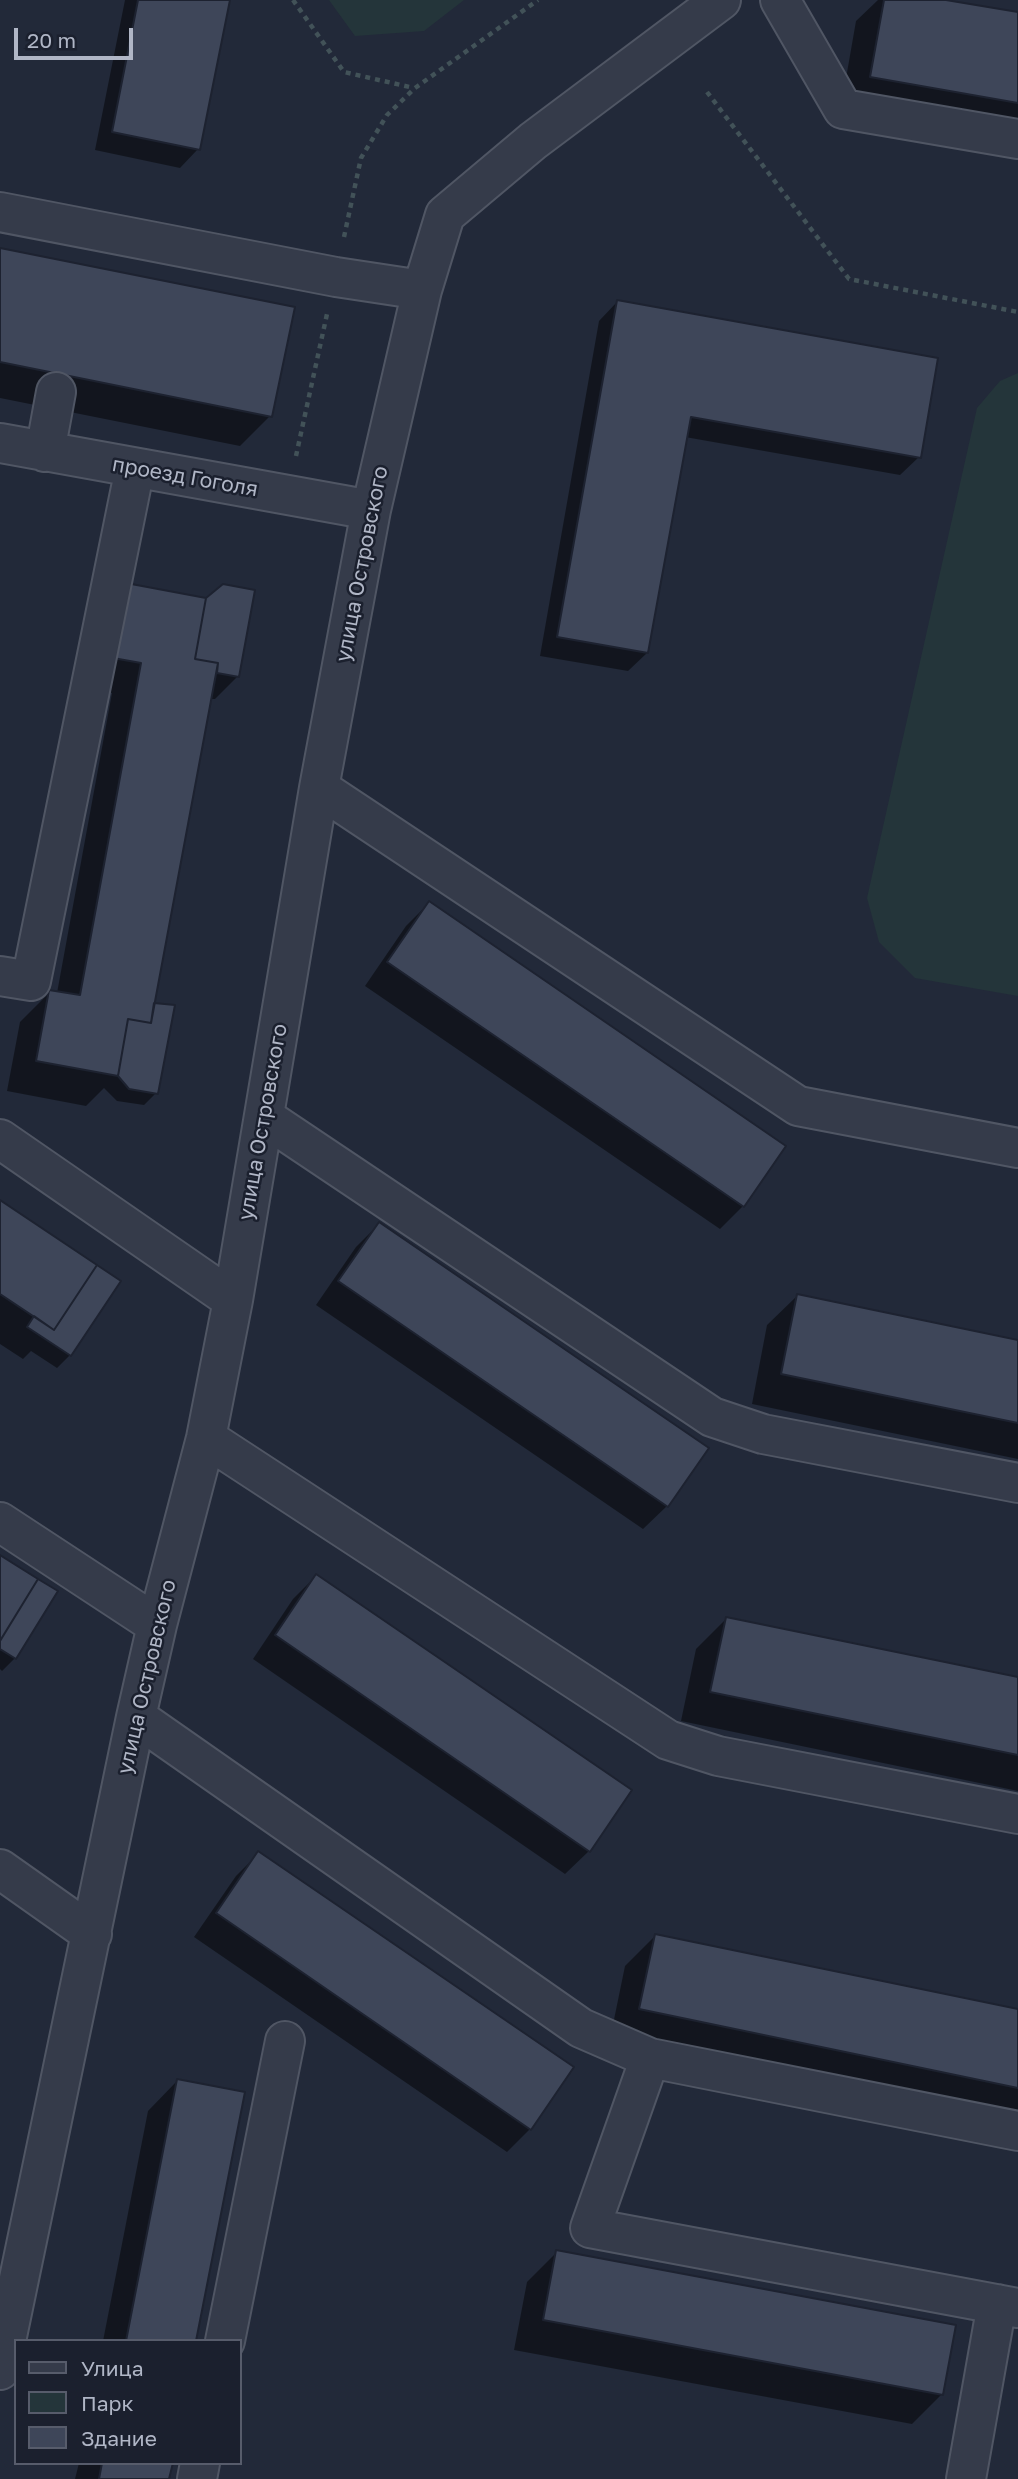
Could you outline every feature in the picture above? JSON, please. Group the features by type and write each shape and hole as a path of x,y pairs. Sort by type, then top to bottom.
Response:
{"street":[{"name":"улица Островского","path":"0,2370 136,1717 206,1438 233,1300 319,788 371,510 422,290 445,215 533,141 721,0"},
{"path":"780,0 843,109 1018,139"},
{"path":"0,212 336,277 422,290"},
{"path":"45,452 56,393"},
{"name":"проезд Гоголя","path":"1,446 371,510"},
{"path":"0,976 30,981 135,468"},
{"path":"319,788 798,1107 1018,1148"},
{"path":"264,1117 712,1417 763,1434 1018,1483"},
{"path":"0,1139 233,1300"},
{"path":"206,1438 668,1740 718,1756 1018,1814"},
{"path":"0,1522 157,1625"},
{"path":"136,1717 581,2028 650,2058 1018,2131"},
{"path":"0,1869 92,1934"},
{"path":"225,2339 285,2041"},
{"path":"650,2058 590,2228 1007,2306 965,2479"}],"path":[{"path":"293,0 344,72 415,88 538,0"},
{"path":"707,92 849,279 1018,312"}],"green space":[{"path":"329,0 464,0 424,31 355,36"},
{"path":"1018,373 1018,996 915,978 879,942 867,898 977,408 1000,381"}],"building":[{"path":"138,0 230,0 200,150 112,132"},
{"path":"884,0 946,0 1018,12 1018,103 870,77"},
{"path":"0,248 295,307 272,417 0,362"},
{"path":"617,300 938,358 921,458 691,417 648,653 557,637"},
{"path":"126,583 206,598 195,659 218,663 151,1023 128,1019 118,1076 36,1061 49,990 80,995 141,663 113,658"},
{"path":"223,584 255,590 239,677 217,673 218,663 195,659 206,598"},
{"path":"429,901 786,1146 744,1207 387,962"},
{"path":"154,1003 175,1005 158,1094 129,1089 118,1076 128,1019 151,1023"},
{"path":"0,1200 97,1265 54,1330 0,1294"},
{"path":"379,1222 709,1448 668,1507 338,1281"},
{"path":"97,1265 121,1281 71,1356 27,1327 34,1316 54,1330"},
{"path":"797,1294 1018,1340 1018,1423 781,1374"},
{"path":"0,1555 38,1579 0,1641"},
{"path":"316,1574 632,1790 590,1852 275,1635"},
{"path":"38,1579 58,1591 16,1659 0,1649 0,1641"},
{"path":"726,1617 1018,1677 1018,1755 710,1692"},
{"path":"258,1851 574,2067 531,2130 216,1913"},
{"path":"655,1934 1018,2009 1018,2088 639,2009"},
{"path":"177,2079 245,2092 196,2339 126,2339"},
{"path":"556,2250 956,2325 943,2395 543,2320"},
{"path":"102,2465 172,2465 169,2479 99,2479"}]}
